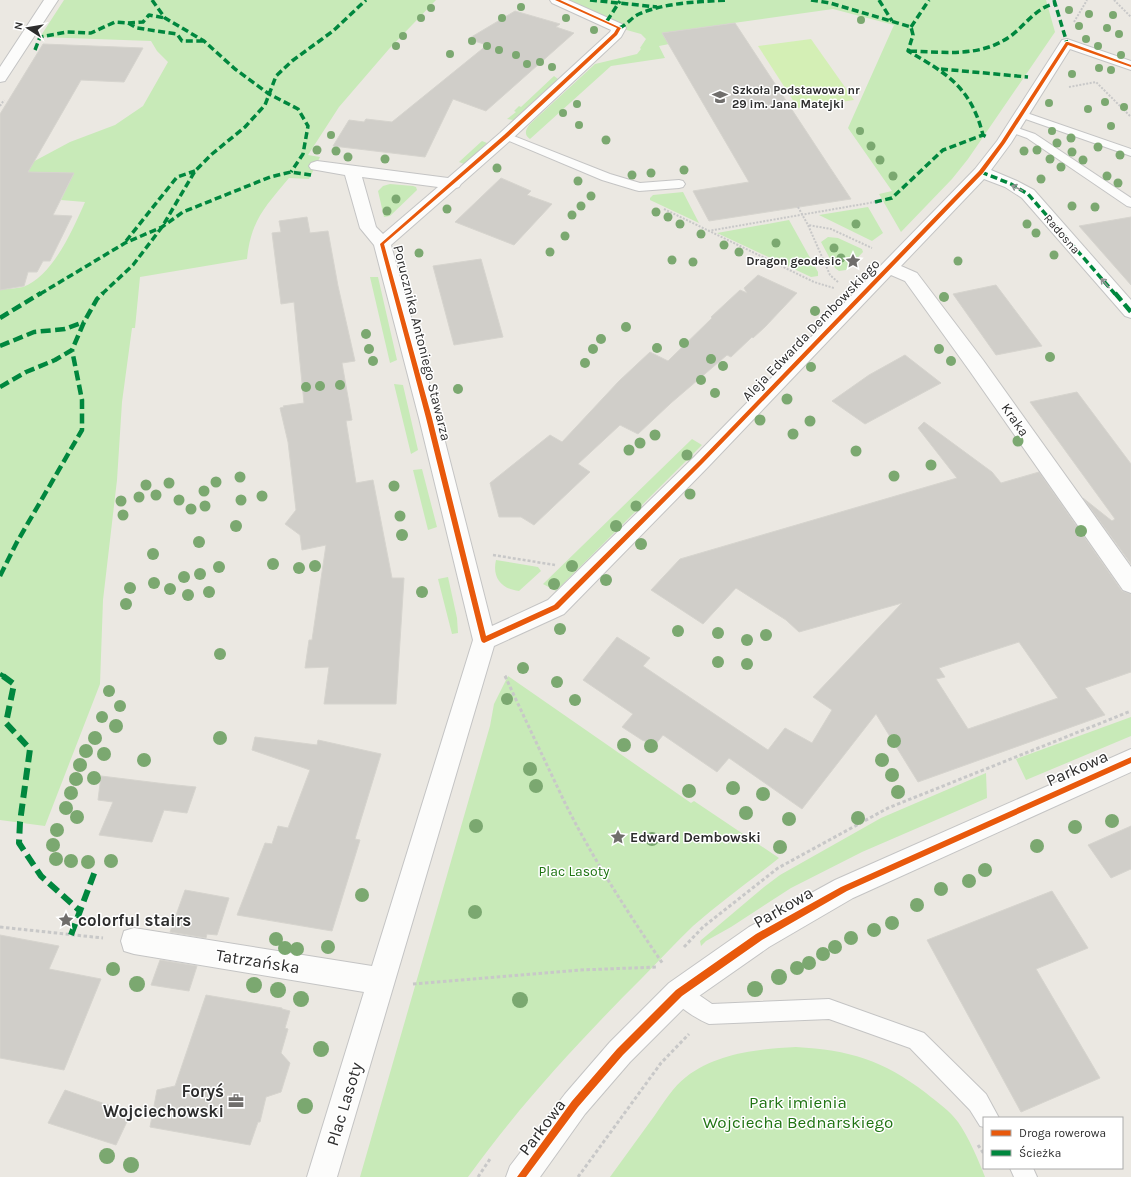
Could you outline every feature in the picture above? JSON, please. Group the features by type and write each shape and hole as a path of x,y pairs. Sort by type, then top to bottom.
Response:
{"street":[{"path":"0,78 51,0"},
{"name":"Porucznika Antoniego Stawarza","path":"382,244 453,184 616,34 619,28 557,0"},
{"name":"Aleja Edwarda Dembowskiego","path":"484,640 556,607 701,462 883,259 981,172 1012,129 1067,43 1131,66"},
{"path":"317,166 453,184"},
{"name":"Porucznika Antoniego Stawarza","path":"352,170 368,228 382,244 429,418 484,640"},
{"name":"Radosna","path":"981,172 1010,184 1028,194 1131,312"},
{"name":"Kraka","path":"883,259 911,278 976,365 1131,584"},
{"name":"Plac Lasoty","path":"322,1177 484,640"},
{"name":"Parkowa","path":"521,1177 575,1104 615,1058 679,993 759,937 844,889 1131,760"},
{"name":"Tatrzańska","path":"134,941 382,982"}],"lane":[{"path":"1021,114 1131,153"},
{"path":"1012,129 1031,136 1131,203"},
{"path":"506,136 606,177 639,187 679,184"},
{"path":"679,993 709,1014 829,1009 917,1040 978,1102 987,1117"}],"path":[{"path":"1073,25 1087,0"},
{"path":"1114,0 1131,17"},
{"path":"1072,87 1096,82 1131,117"},
{"path":"707,231 875,202"},
{"path":"659,207 814,282 836,288"},
{"path":"798,207 808,225 830,275 841,284"},
{"path":"808,225 831,229 883,259"},
{"path":"490,555 555,565"},
{"path":"484,640 512,689 566,804 606,875 643,936 664,967"},
{"path":"681,950 703,928 778,868 888,808 1131,711"},
{"path":"0,927 134,941"},
{"path":"659,972 670,961"},
{"path":"415,984 580,970 664,967"},
{"path":"578,1177 661,1063 709,1014"},
{"path":"976,1141 983,1152"},
{"path":"478,1177 491,1158"}],"green space":[{"path":"64,0 436,0 389,49 339,107 308,155 320,157 309,179 289,178 266,206 260,215 252,234 247,259 140,277 135,328 132,328 122,402 117,480 103,600 100,684 45,826 0,820 0,278 5,289 23,287 44,273 53,262 68,238 85,202 61,200 74,173 14,172 70,142 115,125 143,106 168,62 157,51 151,41 40,37"},
{"path":"563,0 1046,0 1055,32 968,159 952,179 901,232 879,194 892,191 848,128 894,25 833,9 662,33 669,44 659,46 665,58 611,66 530,139 526,132 530,124 595,64 637,54 646,39 641,34 623,29"},
{"path":"811,39 854,100 798,108 758,46"},
{"path":"554,76 558,79 513,120 507,119 516,112 514,111 519,106 521,107"},
{"path":"482,141 487,143 464,164 459,162"},
{"path":"390,184 413,186 416,187 417,190 390,216 384,217 378,191 383,186"},
{"path":"683,192 699,223 650,200 653,195"},
{"path":"868,207 883,233 872,241 819,215"},
{"path":"789,220 818,272 818,276 811,277 717,233"},
{"path":"828,237 838,238 862,249 863,252 846,270 839,271 835,268 821,242"},
{"path":"370,277 378,277 397,360 390,363"},
{"path":"394,384 403,385 418,450 411,454"},
{"path":"692,439 702,445 556,591 543,584"},
{"path":"422,469 437,527 428,530 413,470"},
{"path":"496,560 538,567 541,571 519,591 513,590 507,588 499,581 495,572"},
{"path":"448,577 457,618 458,633 452,634 438,579"},
{"name":"Plac Lasoty","path":"508,676 691,803 694,801 779,858 693,926 619,1001 573,1049 529,1099 468,1177 360,1177 490,726 494,704"},
{"path":"1131,717 1131,736 1026,780 1016,759"},
{"path":"986,773 987,798 862,852 791,888 731,927 706,941 701,946 700,941 780,875 881,818"},
{"name":"Park imienia Wojciecha Bednarskiego","path":"796,1047 833,1051 865,1059 895,1072 926,1093 951,1114 958,1122 966,1134 985,1177 610,1177 669,1095 686,1077 711,1062 724,1057 767,1049"}],"building":[{"path":"515,11 560,24 556,27 574,33 486,111 453,99 425,157 333,146 349,120 364,122 366,119 392,122 487,45 468,39"},
{"path":"735,23 851,199 709,221 693,191 749,182 662,33"},
{"path":"43,44 143,48 124,82 81,80 28,172 74,173 53,215 72,216 50,261 43,261 37,272 28,272 24,286 0,290 0,114"},
{"path":"501,178 531,191 527,195 552,204 514,245 455,222"},
{"path":"307,217 310,233 328,231 338,286 355,361 342,363 352,420 346,421 356,483 373,480 392,578 404,578 396,704 324,704 329,667 305,668 309,640 312,640 326,545 302,550 300,535 285,524 296,510 288,442 280,408 284,407 283,406 304,403 294,302 281,304 272,233 281,232 279,221"},
{"path":"1131,217 1131,285 1079,226"},
{"path":"481,259 503,337 454,345 433,266"},
{"path":"758,275 797,293 753,338 752,337 731,357 727,355 671,403 638,434 620,425 578,464 590,472 534,525 521,517 499,517 490,483 550,435 562,442 619,381 650,352 668,361 740,290 747,293 744,288"},
{"path":"996,285 1042,346 996,355 953,294"},
{"path":"905,355 941,383 865,424 832,401 869,375"},
{"path":"1077,392 1131,464 1131,564 1083,498 1112,521 1115,519 1030,402"},
{"path":"924,422 992,472 1001,483 1039,472 1122,591 1131,594 1131,672 1085,688 1105,715 918,782 876,714 802,809 729,758 717,772 663,735 655,745 642,740 622,727 633,714 583,680 617,637 650,658 643,666 768,750 785,728 812,743 832,710 813,697 902,603 799,632 786,620 736,588 703,624 651,590 680,559 957,478 918,428","holes":["1019,642 1058,698 968,729 936,679 945,677 939,668"]},
{"path":"255,737 317,745 318,740 381,754 355,839 360,840 332,931 237,915 265,843 272,844 278,826 288,828 310,770 252,750"},
{"path":"101,776 196,787 187,813 164,810 152,842 99,835 113,802 98,800"},
{"path":"1131,826 1131,869 1111,878 1088,845"},
{"path":"185,890 229,898 217,935 207,934 206,938 170,932"},
{"path":"1052,891 1088,948 1036,969 1100,1078 1021,1112 927,940"},
{"path":"0,935 59,946 49,969 101,979 64,1070 0,1058"},
{"path":"160,960 197,966 189,991 151,985"},
{"path":"206,995 282,1008 290,1011 285,1028 288,1029 281,1053 290,1063 281,1092 266,1097 260,1122 258,1122 250,1145 150,1127 157,1090 175,1086"},
{"path":"65,1090 131,1113 116,1145 48,1123"}],"marked path":[{"path":"152,0 165,18 204,41 235,69 269,94 298,109 308,126 303,154 291,172"},
{"path":"0,387 26,372 55,360 72,350 84,322 97,299 133,265 162,227 195,171 212,154 245,127 265,105 276,76 292,61 333,31 366,0"},
{"path":"590,0 657,7"},
{"path":"619,28 637,15 659,7 681,3 728,0"},
{"path":"811,0 830,3 911,27 913,35 908,51 938,69 963,91 976,111 983,135 987,137"},
{"path":"879,0 892,21"},
{"path":"911,27 929,0"},
{"path":"1054,0 1067,43"},
{"path":"607,21 620,1"},
{"path":"910,51 965,52 986,49 1008,37 1039,10 1048,5 1054,4"},
{"path":"128,23 143,22 149,15 165,18"},
{"path":"35,50 40,37 67,32 91,33 115,22 128,23 137,28 177,34 182,41 204,41"},
{"path":"941,69 1028,77"},
{"path":"875,202 892,198 943,150 983,135"},
{"path":"126,241 177,177 195,171"},
{"path":"0,318 125,243 162,227 183,212 270,177 291,172 311,175"},
{"path":"981,172 1011,184 1028,194 1131,312"},
{"path":"0,346 34,332 65,329 84,322"},
{"path":"0,576 17,542 82,430 82,400 72,350"},
{"path":"0,674 14,684 6,723 30,749 20,822 19,843 41,876 80,911"},
{"path":"71,935 95,871"}],"cycle path":[{"path":"557,0 619,28 616,34 506,136 382,244 429,418 484,640 556,607 701,462 981,172 1003,143 1067,43"},
{"path":"1067,43 1131,66"},
{"path":"521,1177 575,1104 620,1052 679,993 759,937 844,889 1131,760"}],"place":[{"name":"Szkoła Podstawowa nr 29 im. Jana Matejki","path":"720,97"},
{"name":"Dragon geodesic","path":"853,261"},
{"name":"Edward Dembowski","path":"618,837"},
{"name":"colorful stairs","path":"66,920"},
{"name":"Foryś Wojciechowski","path":"236,1101"}]}
